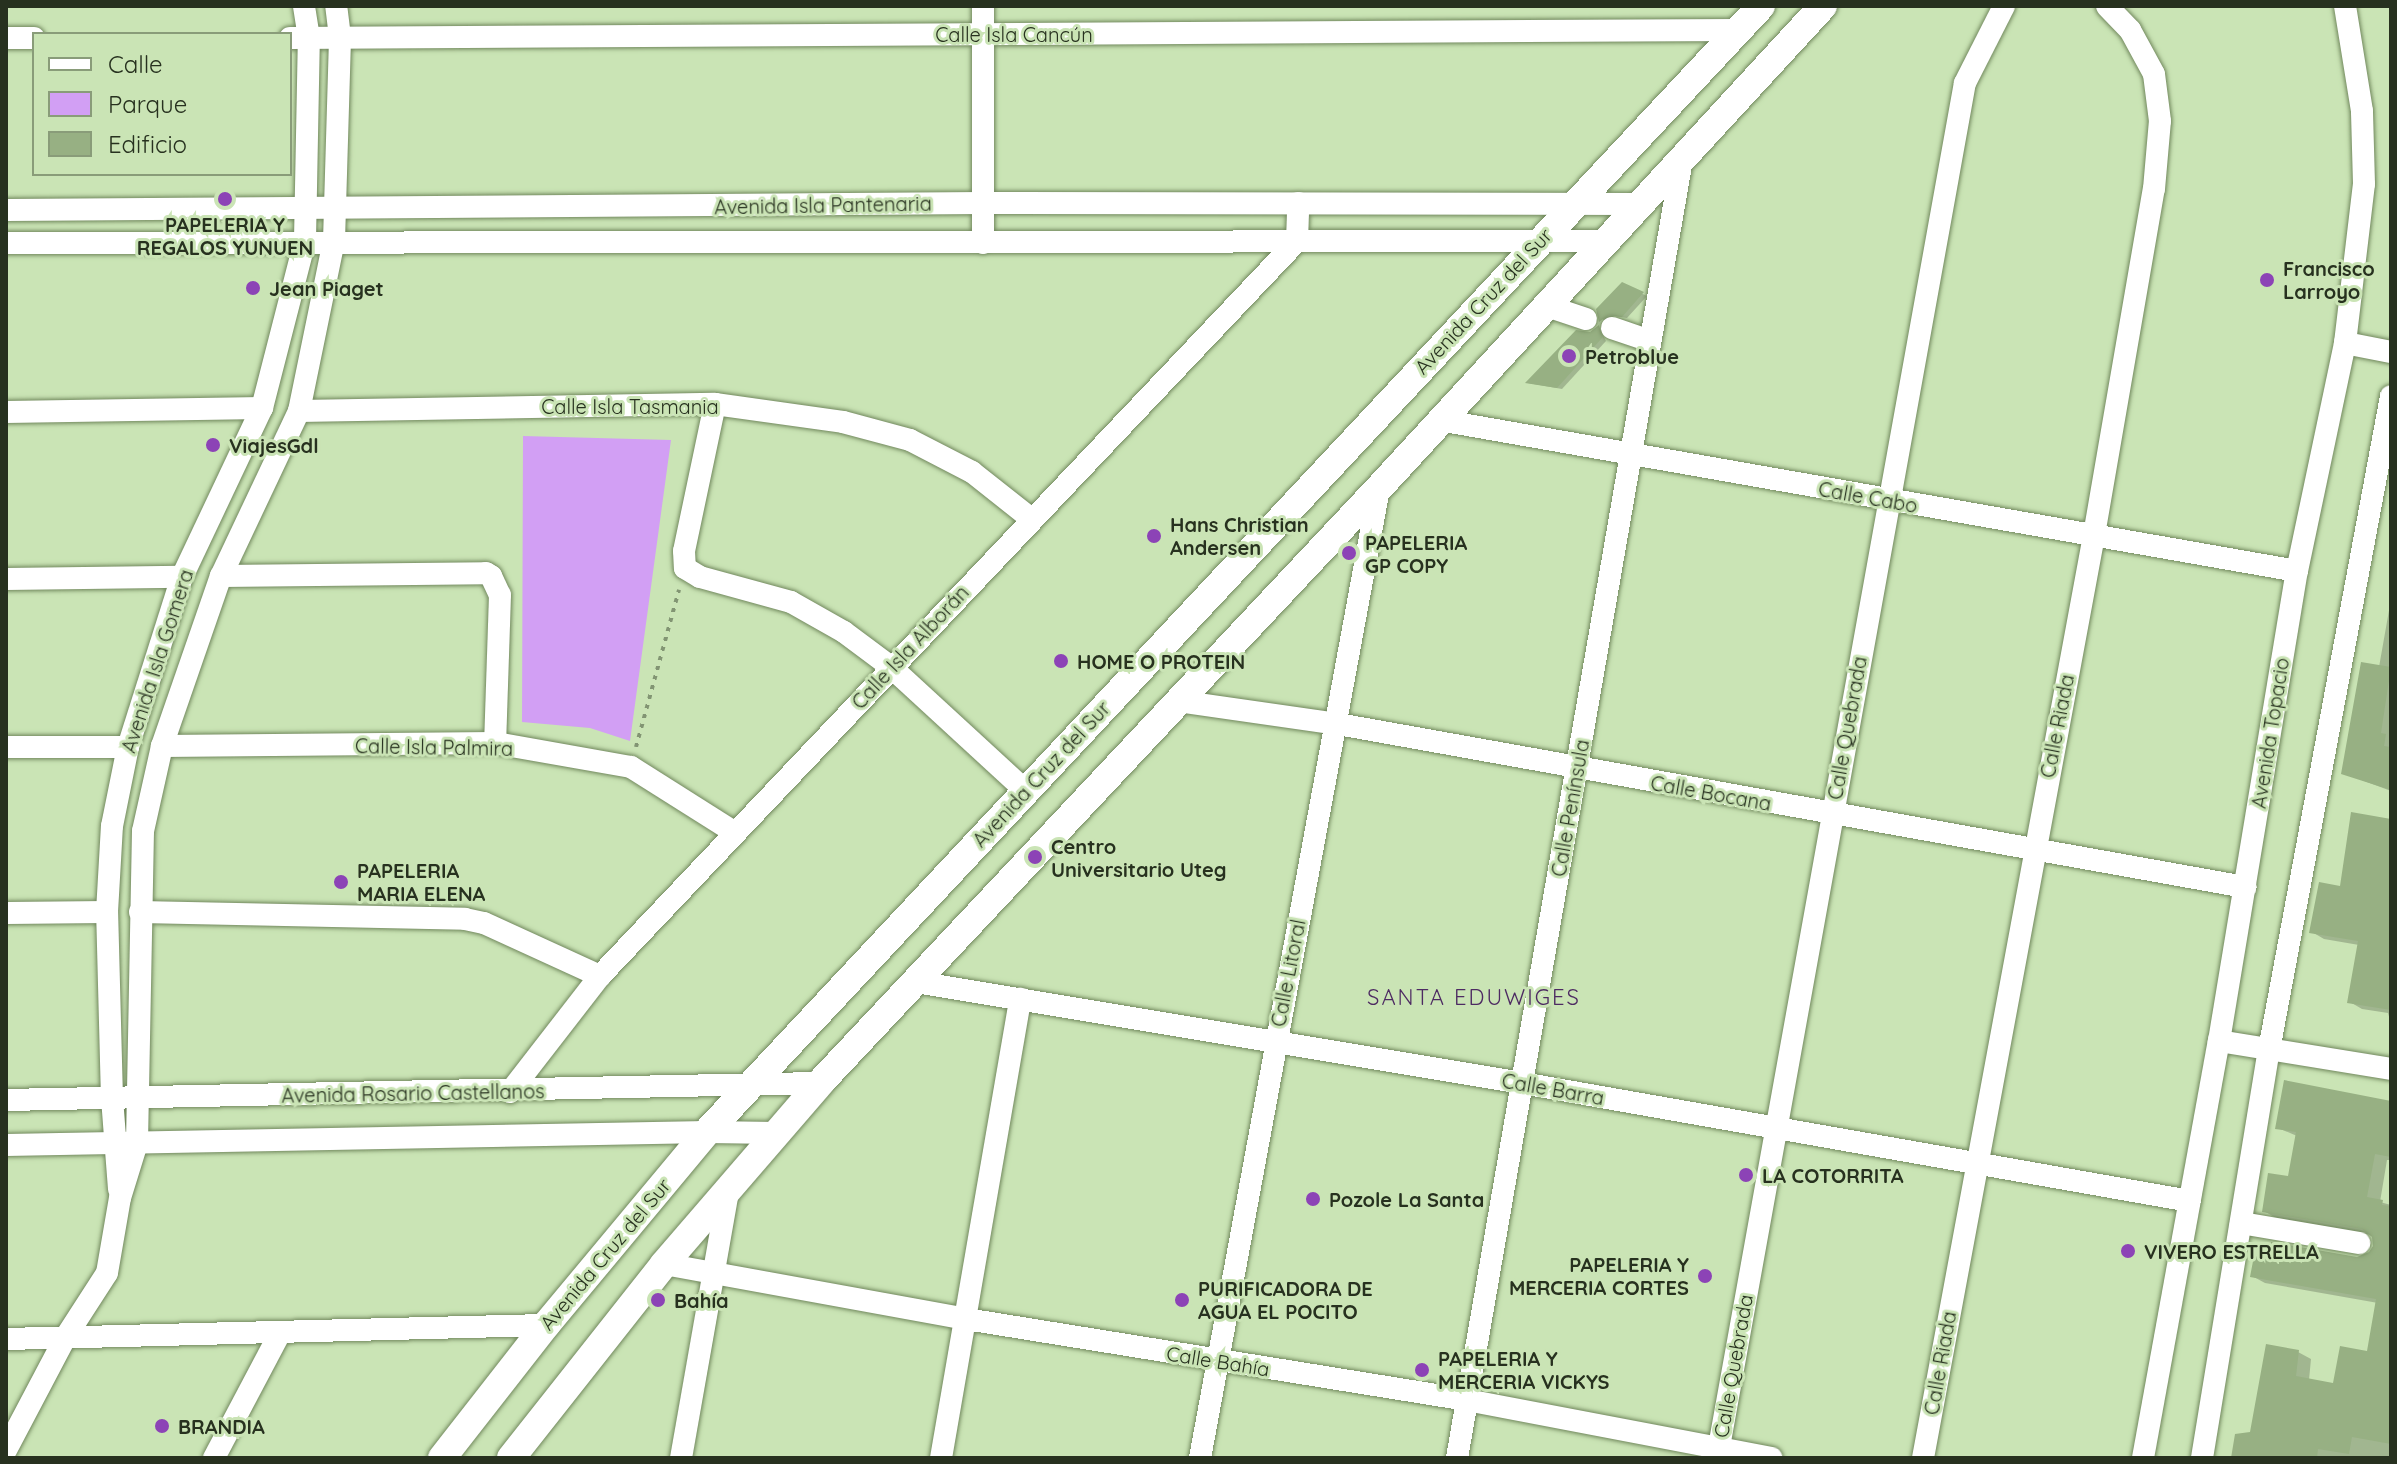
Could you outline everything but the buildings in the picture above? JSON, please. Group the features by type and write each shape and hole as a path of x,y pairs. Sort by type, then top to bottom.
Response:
{"main road":[{"name":"Avenida Cruz del Sur","path":"442,1458 546,1325 707,1132 1761,6"},
{"path":"511,1458 664,1264 820,1083 1379,488 1823,6"}],"street":[{"name":"Avenida Isla Gomera","path":"126,1144 112,1099 107,912 112,826 128,747 182,577 262,408 305,240 307,210 299,38 304,6"},
{"name":"Avenida Isla Gomera","path":"126,1144 136,1098 143,831 162,746 221,576 299,411 334,241 340,37 336,6"},
{"path":"983,6 983,243"},
{"name":"Calle Quebrada","path":"1718,1453 1887,501 1965,83 2004,6"},
{"name":"Calle Riada","path":"1923,1458 2033,850 2094,535 2154,189 2160,121 2154,74 2130,30 2107,6"},
{"name":"Avenida Topacio","path":"2143,1458 2219,1041 2297,571 2345,343 2364,184 2362,111 2345,6"},
{"name":"Calle Isla Cancún","path":"299,38 1739,30"},
{"path":"6,38 32,38"},
{"name":"Calle Península","path":"1457,1458 1682,159"},
{"name":"Avenida Isla Pantenaria","path":"6,210 983,203 1640,204"},
{"path":"1297,241 1298,203"},
{"name":"Avenida Isla Pantenaria","path":"6,243 305,240 983,243 1607,241"},
{"name":"Calle Isla Alborán","path":"510,1092 600,976 1030,518 1297,241"},
{"path":"1547,306 1586,319"},
{"path":"1612,328 1650,341"},
{"path":"2345,343 2391,352"},
{"path":"2202,1458 2269,1050 2391,396"},
{"path":"715,404 684,551 685,568 700,577 791,602 844,632 891,667 1026,791"},
{"name":"Calle Isla Tasmania","path":"299,411 715,404 843,422 910,440 972,472 1030,518"},
{"path":"6,412 262,408"},
{"name":"Calle Cabo","path":"1439,420 2297,571"},
{"name":"Calle Litoral","path":"1200,1458 1274,1042 1338,724 1379,488"},
{"path":"222,494 255,504"},
{"path":"221,576 486,573 496,580 500,595 495,743"},
{"path":"6,579 182,577"},
{"name":"Calle Bocana","path":"1177,701 1338,724 2245,887"},
{"name":"Calle Isla Palmira","path":"162,746 495,743 631,767 734,832"},
{"path":"6,747 128,747"},
{"path":"112,826 143,831"},
{"path":"6,913 107,912"},
{"path":"140,912 465,919 484,923 600,976"},
{"name":"Calle Barra","path":"916,982 1522,1083 2190,1201"},
{"path":"941,1458 1020,999"},
{"path":"2219,1041 2391,1069"},
{"name":"Avenida Rosario Castellanos","path":"6,1100 510,1092 820,1083"},
{"path":"6,1145 777,1133"},
{"path":"6,1450 65,1338 107,1273 126,1144"},
{"path":"681,1458 729,1187"},
{"path":"2241,1223 2359,1243"},
{"name":"Calle Bahía","path":"664,1264 966,1319 1467,1400 1718,1453 1772,1458"},
{"path":"6,1339 546,1325"},
{"path":"214,1458 280,1333"}],"path":[{"path":"631,767 685,568"}],"green space":[{"path":"523,436 671,440 630,741 590,728 522,722"}],"place":[{"name":"PAPELERIA Y REGALOS YUNUEN","path":"225,199"},
{"name":"Francisco Larroyo","path":"2267,280"},
{"name":"Jean Piaget","path":"253,288"},
{"name":"Petroblue","path":"1569,356"},
{"name":"ViajesGdl","path":"213,445"},
{"name":"Hans Christian Andersen","path":"1154,536"},
{"name":"PAPELERIA GP COPY","path":"1349,553"},
{"name":"HOME O PROTEIN","path":"1061,661"},
{"name":"Centro Universitario Uteg","path":"1035,857"},
{"name":"PAPELERIA MARIA ELENA","path":"341,882"},
{"name":"LA COTORRITA","path":"1746,1175"},
{"name":"Pozole La Santa","path":"1313,1199"},
{"name":"VIVERO ESTRELLA","path":"2128,1251"},
{"name":"PAPELERIA Y MERCERIA CORTES","path":"1705,1276"},
{"name":"Bahía","path":"658,1300"},
{"name":"PURIFICADORA DE AGUA EL POCITO","path":"1182,1300"},
{"name":"PAPELERIA Y MERCERIA VICKYS","path":"1422,1370"},
{"name":"BRANDIA","path":"162,1426"}],"district":[{"name":"SANTA EDUWIGES","path":"1474,998"}]}
